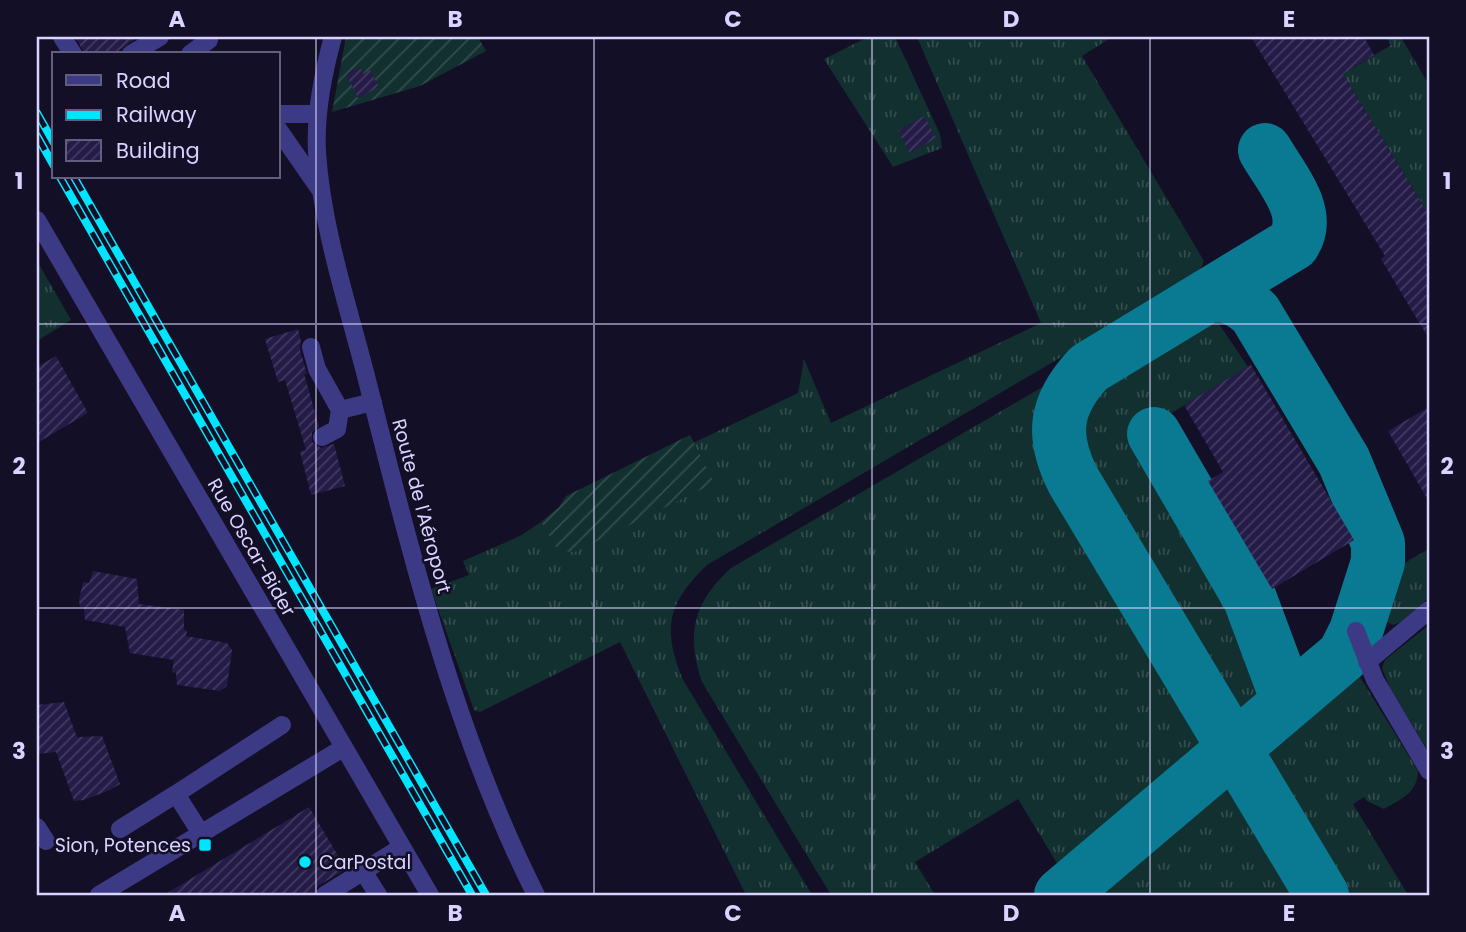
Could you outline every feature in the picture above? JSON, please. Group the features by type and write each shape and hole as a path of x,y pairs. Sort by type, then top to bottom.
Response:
{"street":[{"path":"62,37 72,52"},
{"path":"134,52 160,37"},
{"name":"Route de l'Aéroport","path":"333,37 318,114 320,191 421,585 455,692 499,811 536,895"},
{"path":"194,52 212,44"},
{"path":"280,114 318,114"},
{"path":"280,132 320,191"},
{"name":"Rue Oscar-Bider","path":"37,220 430,895"},
{"path":"311,347 317,369 340,410 337,429 322,437"},
{"path":"340,410 373,402"},
{"path":"1367,662 1429,610"},
{"path":"1356,631 1375,680 1429,771"},
{"path":"120,829 282,724"},
{"path":"99,895 344,748"},
{"path":"176,794 202,835"},
{"path":"325,895 402,848"},
{"path":"363,871 378,895"}],"green space":[{"path":"346,37 478,37 486,51 420,86 332,112"},
{"path":"868,37 895,37 940,134 942,148 893,167 824,59"},
{"path":"917,37 1112,37 1082,56 1204,261 1199,272 1070,352 707,565 684,592 672,617 671,630 672,644 682,678 812,895 746,895 620,642 480,712 474,710 431,589 469,575 463,561 520,536 541,522 558,550 713,483 693,443 798,393 804,359 831,423 1041,323"},
{"path":"1386,37 1401,37 1429,85 1429,215 1343,74 1391,45"},
{"path":"37,261 71,320 37,341"},
{"path":"1215,318 1248,367 1138,433 1244,611 1268,665 1275,701 1240,727 1094,485 1084,461 1080,435 1084,411 1089,399 1098,389"},
{"path":"1046,385 1037,419 1041,454 1218,750 1066,878 1018,799 915,862 935,895 831,895 702,682 694,649 696,620 701,607 718,581 731,568"},
{"path":"690,435 714,483 575,552 558,551 541,522 559,507 566,496"},
{"path":"1429,549 1429,598 1399,623 1393,625 1382,619 1377,609 1389,579 1409,560"},
{"path":"1429,625 1429,752 1390,688 1382,668 1385,660"},
{"path":"1355,657 1355,669 1418,771 1412,790 1384,809 1364,797 1353,804 1408,895 1338,895 1252,748 1255,741"},
{"path":"1228,769 1305,895 1077,895 1078,890 1218,770"}],"building":[{"path":"75,37 138,37 117,52 84,52"},
{"path":"1251,37 1364,37 1374,55 1343,74 1429,215 1429,339 1381,259 1385,256"},
{"path":"360,67 363,74 370,70 379,87 358,98 346,74"},
{"path":"924,116 936,138 910,153 898,131"},
{"path":"298,329 300,350 307,374 304,374 319,426 312,432 312,442 321,448 334,444 345,486 311,495 300,452 306,450 285,380 278,382 265,339"},
{"path":"56,356 88,413 37,443 37,367"},
{"path":"1251,365 1354,540 1272,589 1208,481 1223,472 1184,405"},
{"path":"1429,407 1429,502 1388,431"},
{"path":"93,571 137,579 139,604 184,610 186,636 227,643 232,650 227,686 220,691 177,685 176,673 172,672 174,660 130,653 125,627 85,620 84,608 80,607 79,600 83,582 89,583"},
{"path":"64,702 77,737 102,736 120,784 84,800 74,801 56,752 37,754 37,705"},
{"path":"309,807 346,869 318,886 314,895 164,895"}],"taxiway":[{"path":"1265,150 1298,208 1300,220 1293,244 1089,368 1077,382 1063,408 1059,435 1061,449 1073,480 1322,895"},
{"path":"1061,895 1344,655 1356,631 1378,562 1378,543 1344,461 1255,313 1233,298 1208,296"},
{"path":"1154,434 1250,599 1285,693 1279,709"}],"railway":[{"path":"37,113 52,139"},
{"path":"37,136 52,162"},
{"path":"61,178 472,895"},
{"path":"75,178 486,895"}],"place":[{"name":"Sion, Potences","path":"205,845"},
{"name":"CarPostal","path":"305,862"}]}
